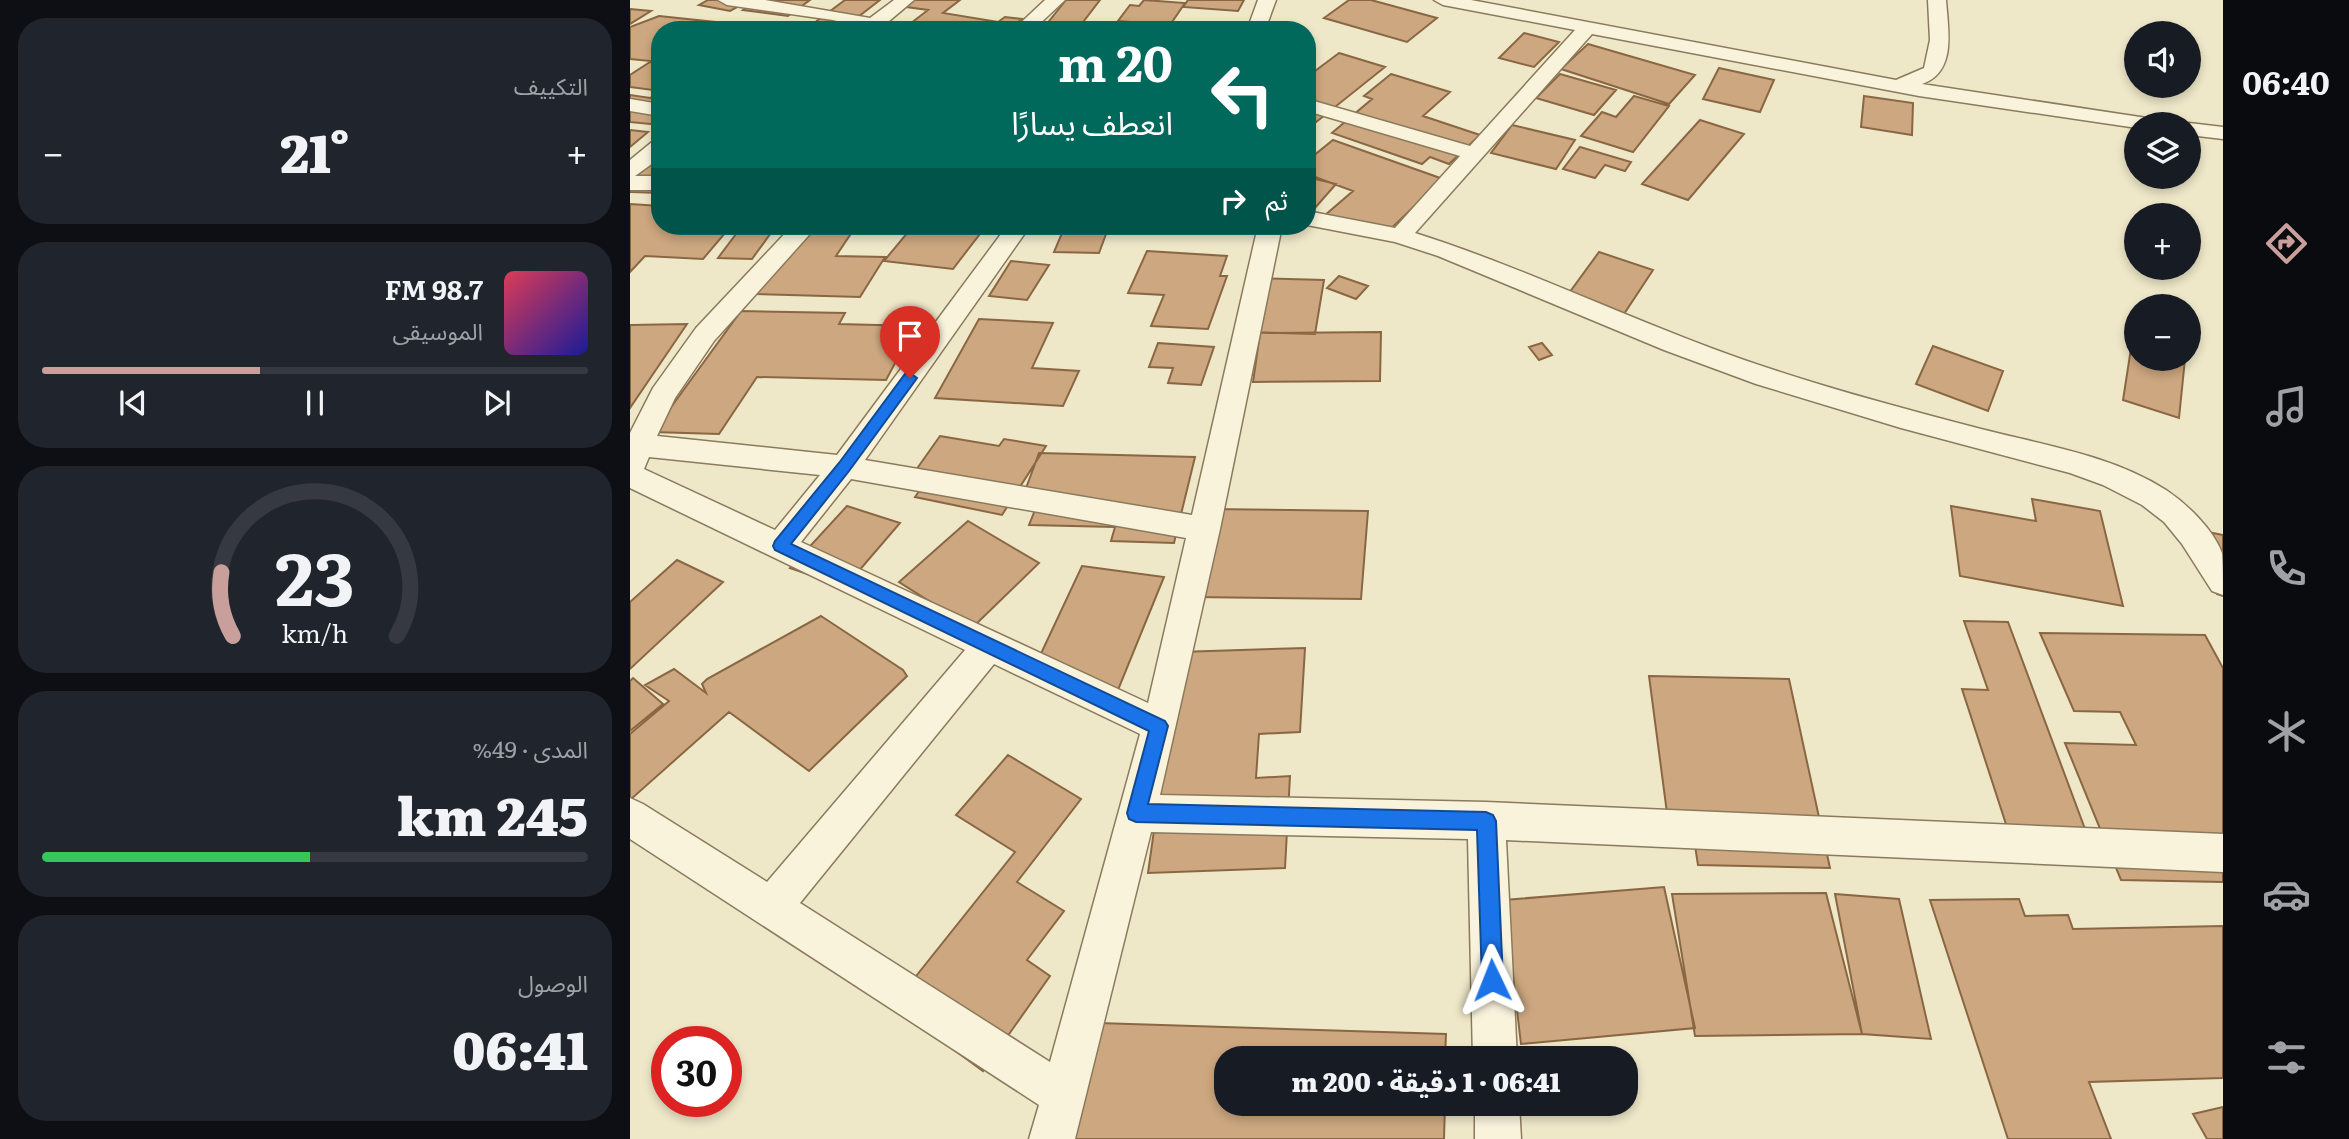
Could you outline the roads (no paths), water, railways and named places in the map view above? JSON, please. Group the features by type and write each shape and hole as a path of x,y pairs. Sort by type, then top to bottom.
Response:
{"street":[{"path":"727,0 864,21"},
{"path":"878,21 905,0"},
{"path":"1033,21 1056,0"},
{"path":"1259,21 1267,0"},
{"path":"1443,0 1896,86 2124,120"},
{"path":"1553,21 1565,0"},
{"path":"1896,86 1927,76 1935,68 1939,41 1937,0"},
{"path":"812,21 821,13"},
{"path":"1400,236 1587,27"},
{"path":"630,105 651,108"},
{"path":"1316,108 1475,154"},
{"path":"2201,130 2223,133"},
{"path":"630,171 651,154"},
{"path":"630,183 651,183"},
{"path":"1316,220 1400,236 1464,257 1762,376 1955,433 2105,473 2156,498 2179,519 2202,548 2223,582"},
{"path":"632,458 647,424 681,366 740,294 796,235"},
{"path":"780,546 844,467 1012,235"},
{"path":"1052,1139 1159,726 1205,529 1268,235"},
{"path":"632,458 844,467 1052,505 1205,529"},
{"path":"632,458 780,546 1159,726"},
{"path":"772,907 989,645"},
{"path":"1136,813 1486,821 2223,853"},
{"path":"630,817 1063,1095"},
{"path":"1486,821 1495,1046"},
{"path":"1497,1116 1498,1139"}]}
